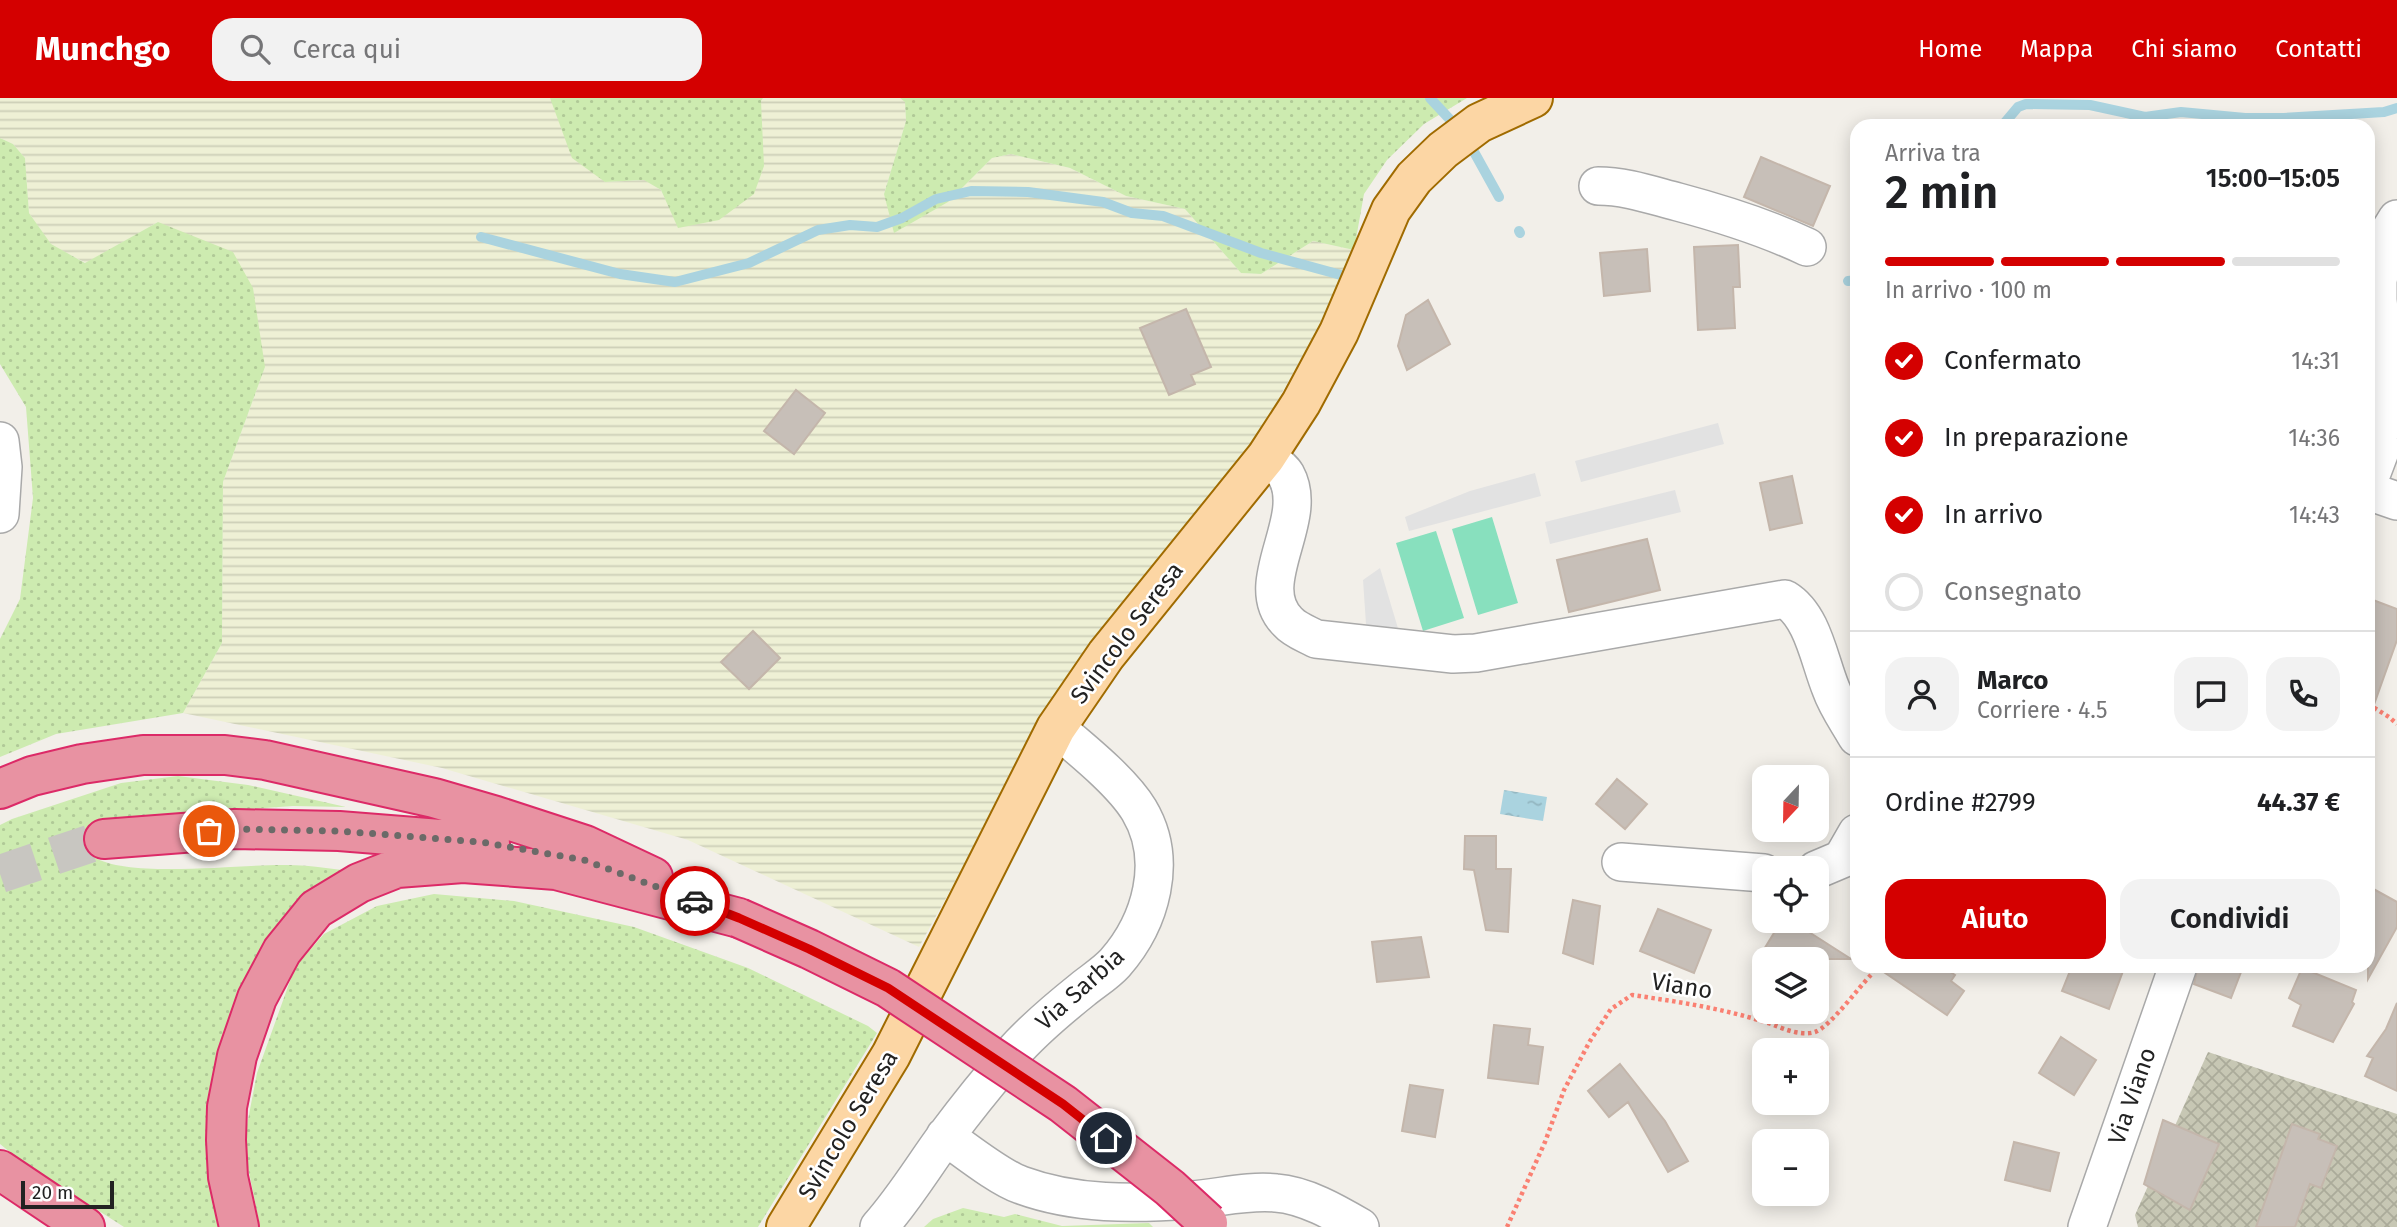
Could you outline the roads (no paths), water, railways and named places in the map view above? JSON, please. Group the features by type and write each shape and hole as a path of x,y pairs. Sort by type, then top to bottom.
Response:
{"highway":[{"path":"0,789 32,776 82,764 144,755 225,755 265,760 434,798 584,845 888,988 1063,1104 1170,1188 1210,1225"},
{"path":"104,839 235,829 339,831 481,842 584,860 739,918"},
{"path":"239,1227 228,1177 226,1140 227,1107 237,1056 257,998 282,951 316,909 359,883 397,868 463,863 556,870 739,918"},
{"path":"0,1170 85,1227"}],"main road":[{"name":"Svincolo Seresa","path":"786,1227 891,1055 1056,729 1106,655 1266,457 1301,403 1333,344 1391,210 1414,178 1443,150 1479,123 1533,98"}],"street":[{"path":"1598,186 1655,183 1770,229 1807,247"},
{"path":"2375,269 2386,237 2385,229"},
{"path":"2375,282 2388,325 2394,413 2375,464"},
{"path":"0,441 3,467 0,514"},
{"path":"1266,457 1285,473 1292,489 1293,503 1274,589 1277,605 1287,622 1316,639 1454,654 1562,639 1785,599 1795,606 1804,619 1832,692 1850,724"},
{"path":"2375,493 2397,501"},
{"name":"Via Sarbia","path":"879,1227 945,1136 1011,1055 1040,1024 1114,964 1136,934 1150,900 1154,855 1139,811 1102,769 1056,729"},
{"path":"1829,864 1842,859 1850,845"},
{"path":"1620,862 1752,872"},
{"name":"Via Viano","path":"2087,1227 2176,973"},
{"path":"945,1136 1019,1185 1072,1199 1111,1202 1278,1193 1328,1210 1360,1227"}],"water":[{"path":"1504,790 1547,797 1543,821 1500,814"}],"waterway":[{"path":"1430,98 1456,126"},
{"path":"2008,119 2018,107 2026,104 2090,105 2145,117 2181,112 2245,118 2284,118 2384,112 2397,108"},
{"path":"1468,141 1499,197"},
{"path":"481,237 620,274 675,282 749,263 818,230 850,225 877,227 902,218 936,199 971,191 1028,192 1103,202 1132,213 1163,216 1261,253 1352,278"}],"tunnel":[{"path":"0,874 104,839"}]}
